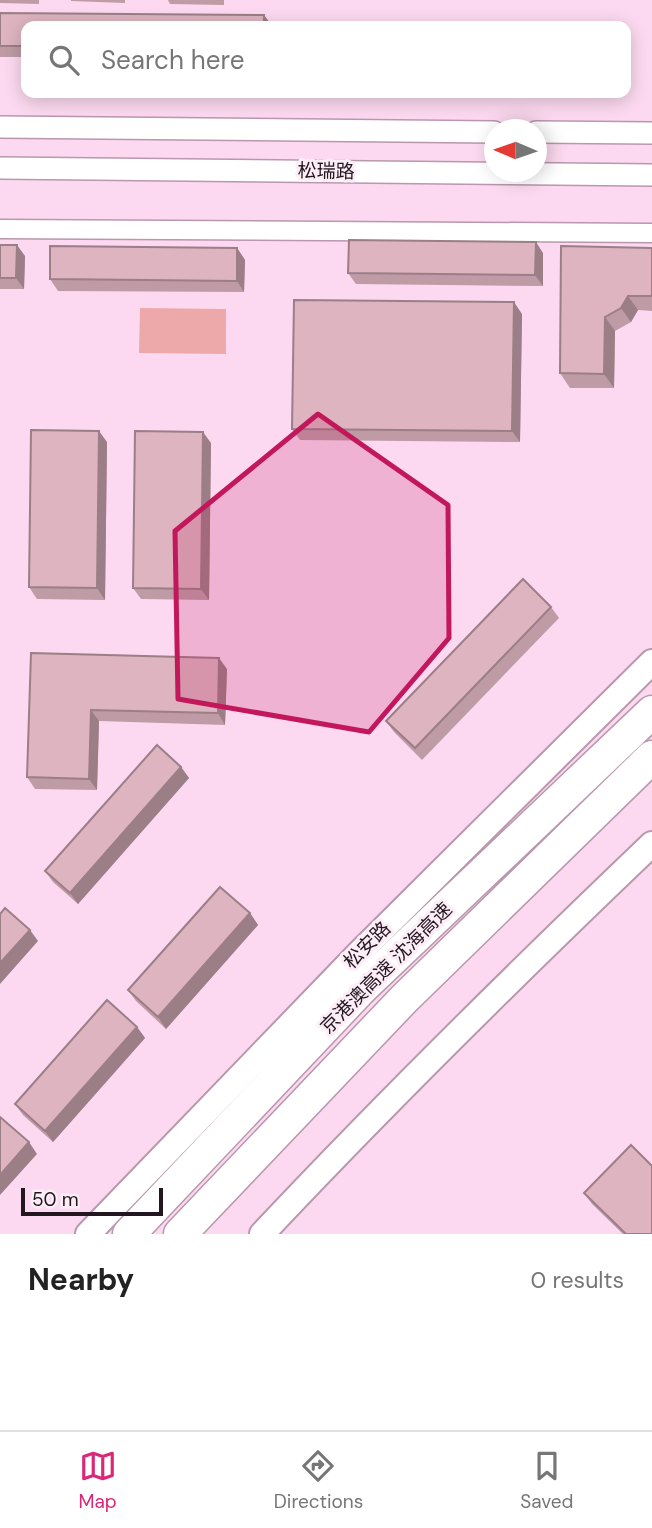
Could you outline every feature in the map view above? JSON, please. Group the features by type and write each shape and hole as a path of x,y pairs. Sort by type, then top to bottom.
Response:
{"highway":[{"name":"京港澳高速 沈海高速","path":"129,1234 361,989 652,712"},
{"name":"京港澳高速 沈海高速","path":"180,1234 404,999 652,757"}],"main road":[{"name":"松安路","path":"88,1234 360,952 652,662"},
{"path":"262,1234 335,1156 652,844"}],"street":[{"path":"0,127 484,132"},
{"path":"547,132 652,133"},
{"name":"松瑞路","path":"0,168 652,175"},
{"path":"0,229 652,233"}],"highlighted area":[{"path":"318,414 448,505 449,638 369,732 178,699 175,531"}],"shaded area":[{"path":"140,308 226,309 226,354 139,353"}],"building":[{"path":"0,13 264,15 264,21 21,21 21,46 0,46"},
{"path":"349,240 536,242 535,275 348,273"},
{"path":"0,245 17,245 16,278 0,278"},
{"path":"50,246 237,248 237,281 50,279"},
{"path":"561,246 652,248 652,296 628,296 621,308 605,317 604,374 560,373"},
{"path":"294,300 514,302 512,431 292,429"},
{"path":"31,430 99,431 97,588 29,587"},
{"path":"135,431 203,432 201,589 133,588"},
{"path":"523,579 551,607 415,748 386,721"},
{"path":"31,653 219,658 218,713 91,710 89,779 27,777"},
{"path":"157,745 181,767 70,893 45,871"},
{"path":"220,887 250,913 158,1017 128,990"},
{"path":"5,908 30,930 0,963 0,914"},
{"path":"107,1000 137,1027 45,1131 15,1104"},
{"path":"0,1117 29,1142 0,1175"},
{"path":"631,1145 652,1166 652,1234 626,1234 584,1193"}]}
